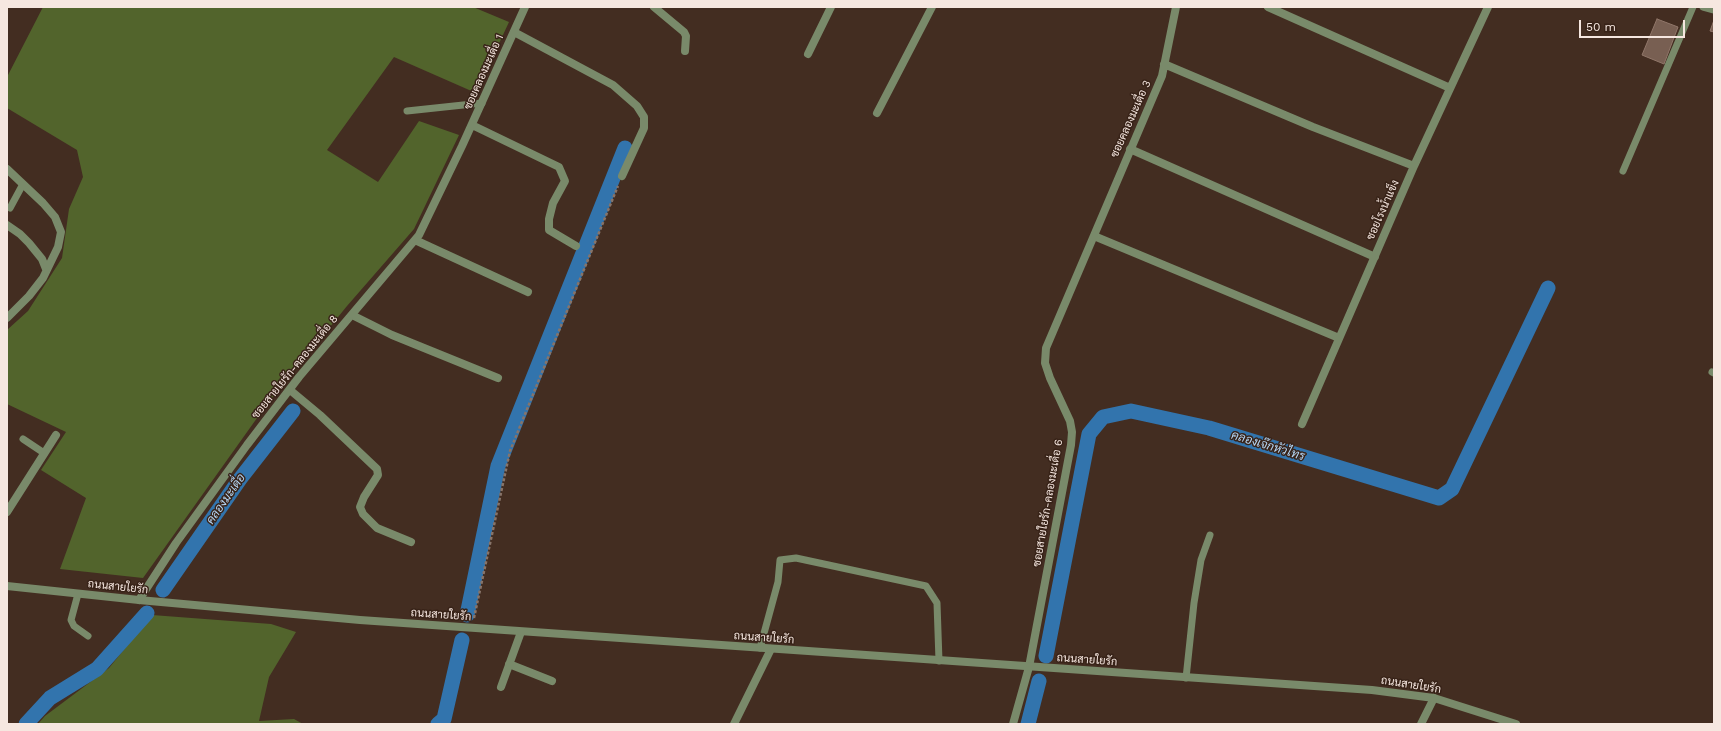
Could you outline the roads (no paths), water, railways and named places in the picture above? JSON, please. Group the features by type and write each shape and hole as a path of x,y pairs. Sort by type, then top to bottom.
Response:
{"street":[{"name":"ซอยคลองมะเดื่อ 1","path":"462,146 525,7"},
{"path":"654,7 684,32 686,36 685,51"},
{"path":"808,54 831,7"},
{"path":"877,113 932,7"},
{"name":"ซอยคลองมะเดื่อ 3","path":"1094,236 1162,76 1176,7"},
{"path":"1268,7 1450,88"},
{"name":"ซอยโรงน้ำแข็ง","path":"1302,424 1414,166 1488,7"},
{"path":"514,32 613,85 637,106 644,117 644,128 622,176"},
{"path":"1164,64 1312,127 1414,166"},
{"path":"472,125 559,167 565,181 553,203 549,219 549,230 576,246"},
{"name":"ซอยสายใยรัก-คลองมะเดื่อ 8","path":"139,600 151,579 220,482 290,390 419,235 462,146"},
{"path":"1130,149 1374,257"},
{"path":"7,169 55,217 61,232 58,248 46,269 43,278 29,296 7,318"},
{"path":"7,225 20,234 29,243 42,259 46,269"},
{"path":"1094,236 1339,338"},
{"name":"ซอยสายใยรัก-คลองมะเดื่อ 6","path":"1013,724 1029,667 1072,445 1070,421 1050,378 1045,363 1046,348 1094,236"},
{"path":"415,240 528,292"},
{"path":"352,315 392,335 498,378"},
{"path":"290,390 320,415 377,469 378,475 364,496 360,507 363,514 377,528 411,542"},
{"path":"7,512 56,435"},
{"name":"ถนนสายใยรัก","path":"7,586 139,600 360,620 1372,690 1434,698 1516,724"},
{"path":"501,687 521,632"},
{"path":"734,724 772,649"},
{"path":"509,664 552,681"},
{"path":"1421,724 1434,698"}],"lane":[{"path":"1623,171 1693,7"},
{"path":"1703,7 1714,10"},
{"path":"407,111 482,103"},
{"path":"10,208 23,184"},
{"path":"23,439 44,453"},
{"path":"1186,678 1194,603 1201,560 1210,535"},
{"path":"760,648 778,582 780,560 796,558 926,586 937,603 940,661"},
{"path":"78,594 71,620 74,626 88,636"}],"waterway":[{"path":"467,615 498,466 625,148"},
{"name":"คลองเจ๊กหัวไทร","path":"1046,656 1089,434 1103,417 1131,411 1209,428 1439,498 1452,489 1548,288"},
{"name":"คลองมะเดื่อ","path":"163,590 240,479 293,411"},
{"name":"คลองมะเดื่อ","path":"26,724 50,698 97,669 147,613"},
{"path":"438,724 444,719 462,640"},
{"name":"คลองเจ๊กหัวไทร","path":"1028,724 1039,681"}]}
